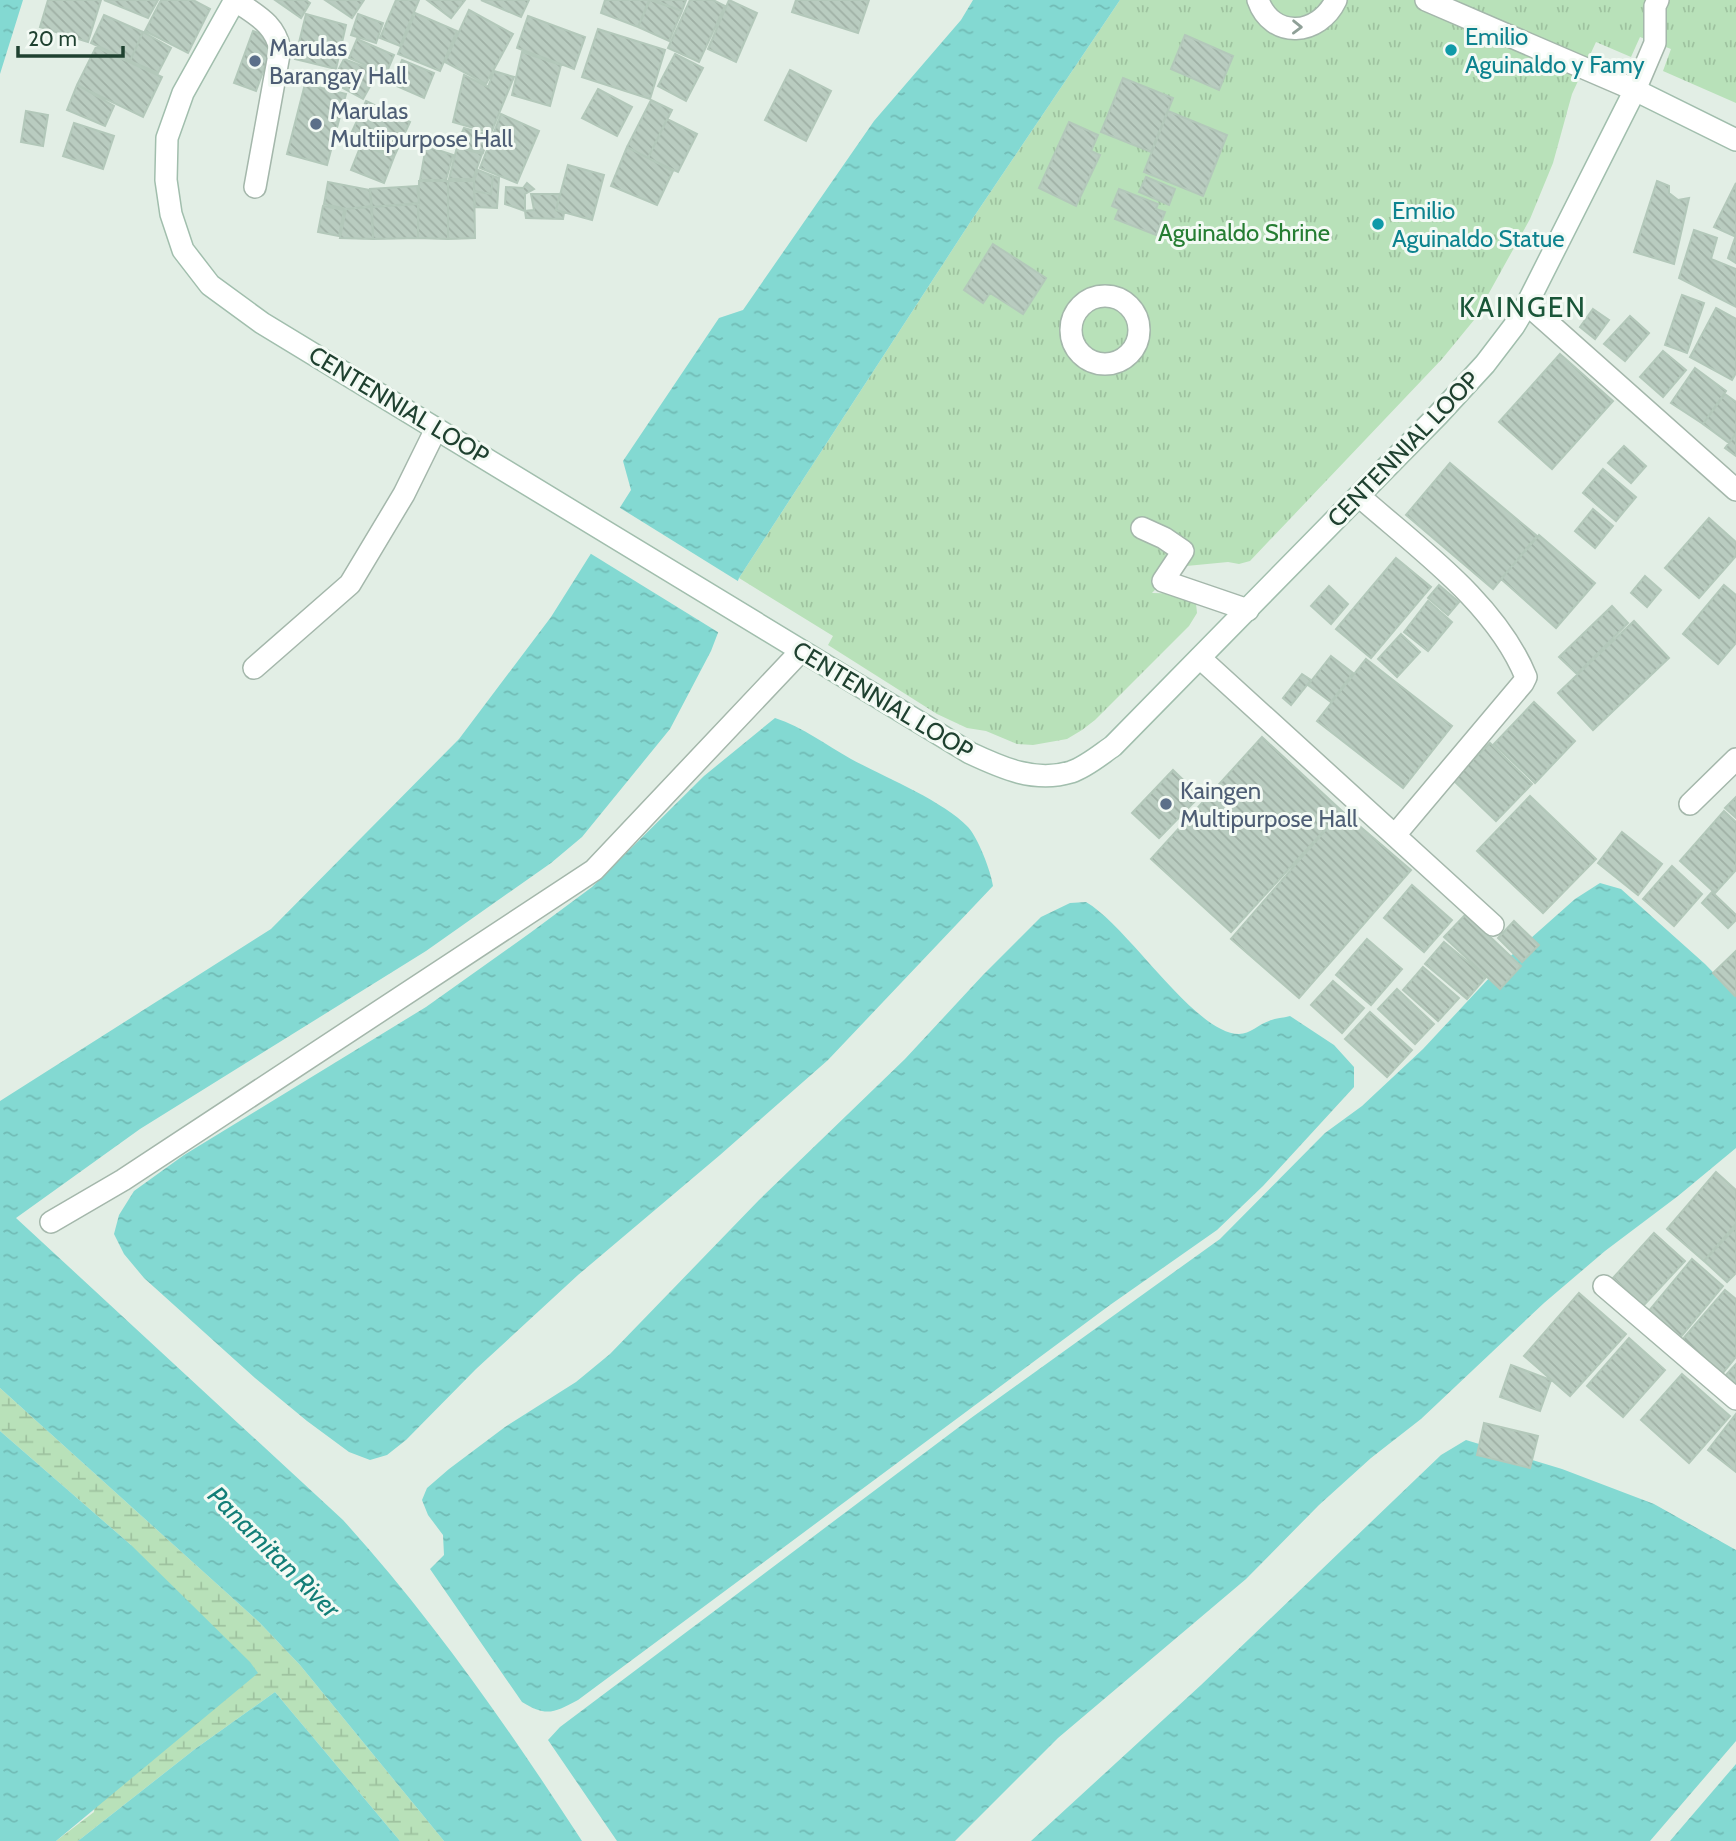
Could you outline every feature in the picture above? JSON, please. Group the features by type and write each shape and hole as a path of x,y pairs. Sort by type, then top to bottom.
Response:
{"main road":[{"path":"235,0 276,33 280,49 255,187"},
{"name":"CENTENNIAL LOOP","path":"235,0 183,93 167,138 166,180 171,214 183,250 210,285 262,323 970,753 1015,772 1037,776 1071,772 1113,746 1485,364 1527,304 1635,90 1655,43 1658,0"},
{"path":"1258,0 1261,8 1272,20 1295,29 1308,28 1319,22 1329,14 1336,0"},
{"path":"1426,0 1635,90 1736,140"},
{"path":"1527,304 1736,490"},
{"path":"254,668 350,584 404,494 436,429"},
{"path":"1359,496 1458,583 1509,643 1526,677 1524,683 1395,835"},
{"path":"1142,528 1183,551 1163,581 1248,610"},
{"path":"51,1222 123,1180 594,870 801,651"},
{"path":"1200,658 1493,925"},
{"path":"1689,804 1736,759"},
{"path":"1604,1286 1736,1399"}],"green space":[{"name":"Aguinaldo Shrine","path":"1120,0 1736,0 1736,103 1663,71 1671,49 1640,37 1631,57 1596,42 1572,94 1553,163 1530,219 1474,320 1442,359 1250,561 1239,564 1228,562 1176,567 1152,593 1195,594 1197,613 1189,626 1095,720 1067,739 1033,745 1017,744 986,731 967,728 937,714 828,645 833,636 739,578 971,221"},
{"path":"0,1388 259,1622 300,1665 444,1841 400,1841 275,1692 195,1749 78,1841 56,1841 94,1812 131,1545 0,1431"}],"water":[{"path":"0,0 23,0 0,74"},
{"name":"Panamitan River","path":"973,0 1120,0 971,221 739,578 711,651 670,729 582,837 551,863 426,951 140,1129 16,1218 343,1520 408,1596 469,1676 582,1841 444,1841 300,1665 259,1622 0,1388 0,1101 271,929 459,739 551,617 631,490 623,461 719,318 743,310 874,121 961,20"},
{"path":"775,718 805,731 851,759 928,798 957,817 976,839 993,886 828,1060 578,1275 476,1369 406,1440 387,1455 370,1460 349,1452 255,1378 144,1278 124,1254 114,1234 119,1215 134,1191 184,1155 426,1007 592,887 704,776"},
{"path":"1600,883 1621,889 1705,964 1736,996 1736,1148 1605,1251 1544,1303 1421,1419 1371,1458 1319,1505 1246,1579 1058,1738 955,1841 617,1841 548,1740 560,1727 971,1418 1220,1239 1325,1133 1362,1106 1423,1049 1505,961 1575,899"},
{"path":"1086,902 1122,933 1203,1017 1222,1029 1239,1034 1265,1022 1290,1016 1334,1045 1354,1067 1354,1087 1263,1186 1217,1230 1110,1305 578,1700 550,1712 538,1710 522,1702 430,1569 444,1555 443,1535 428,1515 422,1500 427,1488 505,1427 576,1382 610,1354 759,1200 905,1059 1041,917 1070,903"},
{"path":"0,1431 131,1545 258,1673 56,1841 0,1841"},
{"path":"1466,1440 1562,1469 1654,1504 1736,1550 1736,1741 1650,1841 1031,1841 1201,1685 1441,1455"},
{"path":"275,1692 400,1841 78,1841 195,1749"},
{"path":"1736,1764 1736,1841 1670,1841"}],"pier":[{"path":"617,506 741,583 721,634 588,552"}],"building":[{"path":"48,0 101,0 88,42 40,27"},
{"path":"104,0 158,0 148,18"},
{"path":"161,0 193,0 210,9 188,53 145,31"},
{"path":"275,0 306,0 310,3 301,18"},
{"path":"325,0 364,0 352,18"},
{"path":"396,0 419,0 400,46 380,38"},
{"path":"427,0 465,0 451,18"},
{"path":"481,0 529,0 521,17"},
{"path":"605,0 649,0 638,27 601,13"},
{"path":"650,0 682,11 669,41 638,27"},
{"path":"653,0 686,0 682,11"},
{"path":"690,0 713,0 725,6 699,62 668,48"},
{"path":"729,0 757,13 736,62 708,49"},
{"path":"796,0 869,0 858,33 792,12"},
{"path":"469,10 513,34 486,84 445,62"},
{"path":"415,13 457,31 440,71 398,54"},
{"path":"306,14 346,25 336,69 295,59"},
{"path":"358,14 383,23 376,43 351,35"},
{"path":"104,15 143,32 130,61 91,43"},
{"path":"528,16 585,37 574,69 517,48"},
{"path":"598,29 665,50 650,99 582,77"},
{"name":"Marulas Barangay Hall","path":"253,31 275,39 256,91 234,83"},
{"path":"143,32 171,48 158,73 130,61"},
{"path":"1185,35 1233,56 1219,90 1171,69"},
{"path":"357,39 394,55 386,74 349,58"},
{"path":"96,47 162,77 143,117 77,85"},
{"path":"522,52 561,65 550,106 512,95"},
{"path":"675,54 703,68 686,101 658,86"},
{"path":"344,59 378,72 363,99 332,82"},
{"path":"402,60 434,73 424,98 392,84"},
{"path":"790,70 831,91 806,141 765,120"},
{"path":"494,71 514,77 491,133 453,122 464,75 488,87"},
{"path":"1123,78 1173,98 1151,152 1101,132"},
{"name":"Marulas Multiipurpose Hall","path":"305,84 346,94 327,165 287,154"},
{"path":"77,85 114,106 105,126 67,110"},
{"path":"598,89 632,107 617,136 582,118"},
{"path":"651,100 672,110 648,158 627,147"},
{"path":"366,101 410,122 394,157 350,136"},
{"path":"26,111 48,115 43,146 21,142"},
{"path":"1168,111 1227,135 1203,196 1144,172"},
{"path":"501,114 539,131 517,183 480,168"},
{"path":"667,119 697,134 678,172 648,158"},
{"path":"1069,122 1098,135 1091,151 1100,155 1076,206 1039,188"},
{"path":"74,123 114,136 103,169 63,156"},
{"path":"464,128 489,135 483,153 457,144"},
{"path":"361,145 394,157 384,183 351,170"},
{"path":"426,146 453,155 446,180 420,180"},
{"path":"457,147 482,154 473,179 449,179"},
{"path":"627,147 673,171 657,205 611,186"},
{"path":"568,165 604,175 592,220 556,210"},
{"path":"478,170 493,176 491,194 474,191"},
{"path":"493,176 499,178 497,208 475,207 474,191 491,194"},
{"path":"1146,177 1175,189 1169,205 1139,192"},
{"path":"419,181 448,181 448,239 418,238"},
{"path":"448,181 474,181 475,238 448,239"},
{"path":"1657,181 1669,186 1669,193 1678,200 1689,198 1674,264 1634,252"},
{"path":"328,182 370,190 371,206 347,209 324,204"},
{"path":"527,183 534,189 525,194 525,211 505,204 506,187 523,188"},
{"path":"1736,183 1736,233 1734,236 1714,227"},
{"path":"417,186 419,203 372,207 370,189"},
{"path":"1119,189 1158,204 1156,209 1165,212 1156,235 1115,219 1119,209 1112,206"},
{"path":"531,194 560,194 556,210 564,213 563,219 526,218 525,211 534,210"},
{"path":"418,204 418,238 373,239 372,207"},
{"path":"323,206 344,210 339,236 318,232"},
{"path":"371,207 373,239 340,238 346,209"},
{"path":"1694,230 1717,238 1711,259 1736,269 1736,307 1679,278"},
{"path":"1736,235 1736,263 1728,258"},
{"path":"993,244 1046,278 1023,314 990,293 983,303 964,290"},
{"path":"1682,295 1704,303 1687,353 1665,345"},
{"path":"1716,308 1736,319 1736,373 1732,380 1690,357"},
{"path":"1593,309 1609,320 1595,339 1580,327"},
{"path":"1630,316 1649,333 1625,361 1604,344"},
{"path":"1663,351 1686,370 1663,397 1640,377"},
{"path":"1560,354 1613,401 1552,469 1499,422"},
{"path":"1695,368 1726,391 1703,424 1671,403"},
{"path":"1725,394 1736,402 1736,433 1729,443 1703,424"},
{"path":"1736,434 1736,456 1725,448"},
{"path":"1624,446 1646,466 1631,483 1608,463"},
{"path":"1450,463 1537,536 1493,589 1406,515"},
{"path":"1603,469 1636,497 1616,521 1583,493"},
{"path":"1593,509 1613,526 1595,548 1575,531"},
{"path":"1709,518 1736,542 1736,556 1699,598 1665,568"},
{"path":"1539,535 1595,583 1556,628 1501,579"},
{"path":"1396,558 1431,587 1371,658 1336,629"},
{"path":"1645,576 1661,590 1647,607 1631,593"},
{"path":"1439,585 1459,602 1448,615 1428,598"},
{"path":"1724,585 1736,595 1736,643 1718,664 1683,634"},
{"path":"1329,586 1348,604 1331,624 1311,606"},
{"path":"1428,601 1452,622 1428,651 1404,632"},
{"path":"1612,606 1628,623 1577,674 1559,657"},
{"path":"1634,621 1669,658 1593,730 1558,693"},
{"path":"1401,634 1420,652 1397,677 1378,659"},
{"path":"1331,656 1353,673 1331,702 1308,685"},
{"path":"1366,659 1452,726 1403,788 1317,721"},
{"path":"1302,674 1311,680 1291,705 1283,698"},
{"path":"1534,702 1575,741 1535,783 1494,744"},
{"path":"1262,737 1342,811 1231,932 1151,859"},
{"path":"1490,743 1532,784 1496,821 1453,780"},
{"name":"Kaingen Multipurpose Hall","path":"1173,770 1200,796 1159,838 1132,813"},
{"path":"1530,796 1596,859 1543,913 1477,851"},
{"path":"1736,797 1736,818 1725,808"},
{"path":"1342,811 1411,870 1299,998 1231,939"},
{"path":"1724,811 1736,822 1736,870 1715,893 1680,861"},
{"path":"1622,832 1662,864 1638,895 1598,863"},
{"path":"1672,866 1702,894 1674,926 1643,899"},
{"path":"1412,885 1452,920 1424,952 1384,918"},
{"path":"1712,892 1736,915 1736,920 1728,928 1702,903"},
{"path":"1466,914 1521,966 1500,989 1444,937"},
{"path":"1514,921 1539,945 1522,962 1498,938"},
{"path":"1367,939 1402,969 1371,1005 1336,975"},
{"path":"1444,942 1486,977 1467,999 1425,964"},
{"path":"1736,951 1736,995 1735,996 1713,973"},
{"path":"1423,967 1459,998 1438,1021 1403,990"},
{"path":"1333,981 1364,1008 1342,1033 1311,1005"},
{"path":"1397,989 1434,1024 1415,1044 1378,1009"},
{"path":"1370,1012 1412,1050 1387,1077 1345,1039"},
{"path":"1716,1172 1736,1190 1736,1224 1704,1261 1667,1229"},
{"path":"1736,1227 1736,1273 1727,1282 1704,1261"},
{"path":"1654,1233 1685,1261 1643,1306 1613,1278"},
{"path":"1692,1259 1723,1286 1679,1339 1647,1313"},
{"path":"1725,1290 1736,1299 1736,1357 1722,1374 1682,1340"},
{"path":"1579,1293 1626,1334 1570,1396 1524,1356"},
{"path":"1629,1338 1665,1370 1623,1417 1587,1386"},
{"path":"1736,1364 1736,1387 1725,1376"},
{"path":"1511,1365 1551,1380 1540,1411 1500,1397"},
{"path":"1682,1374 1730,1416 1689,1463 1641,1420"},
{"path":"1736,1414 1736,1472 1708,1450"},
{"path":"1484,1423 1538,1436 1530,1468 1477,1455"}],"place":[{"name":"Emilio Aguinaldo y Famy","path":"1451,50"},
{"name":"Marulas Barangay Hall","path":"255,61"},
{"name":"Marulas Multiipurpose Hall","path":"316,124"},
{"name":"Emilio Aguinaldo Statue","path":"1378,224"},
{"name":"Kaingen Multipurpose Hall","path":"1166,804"}],"district":[{"name":"KAINGEN","path":"1523,307"}]}
